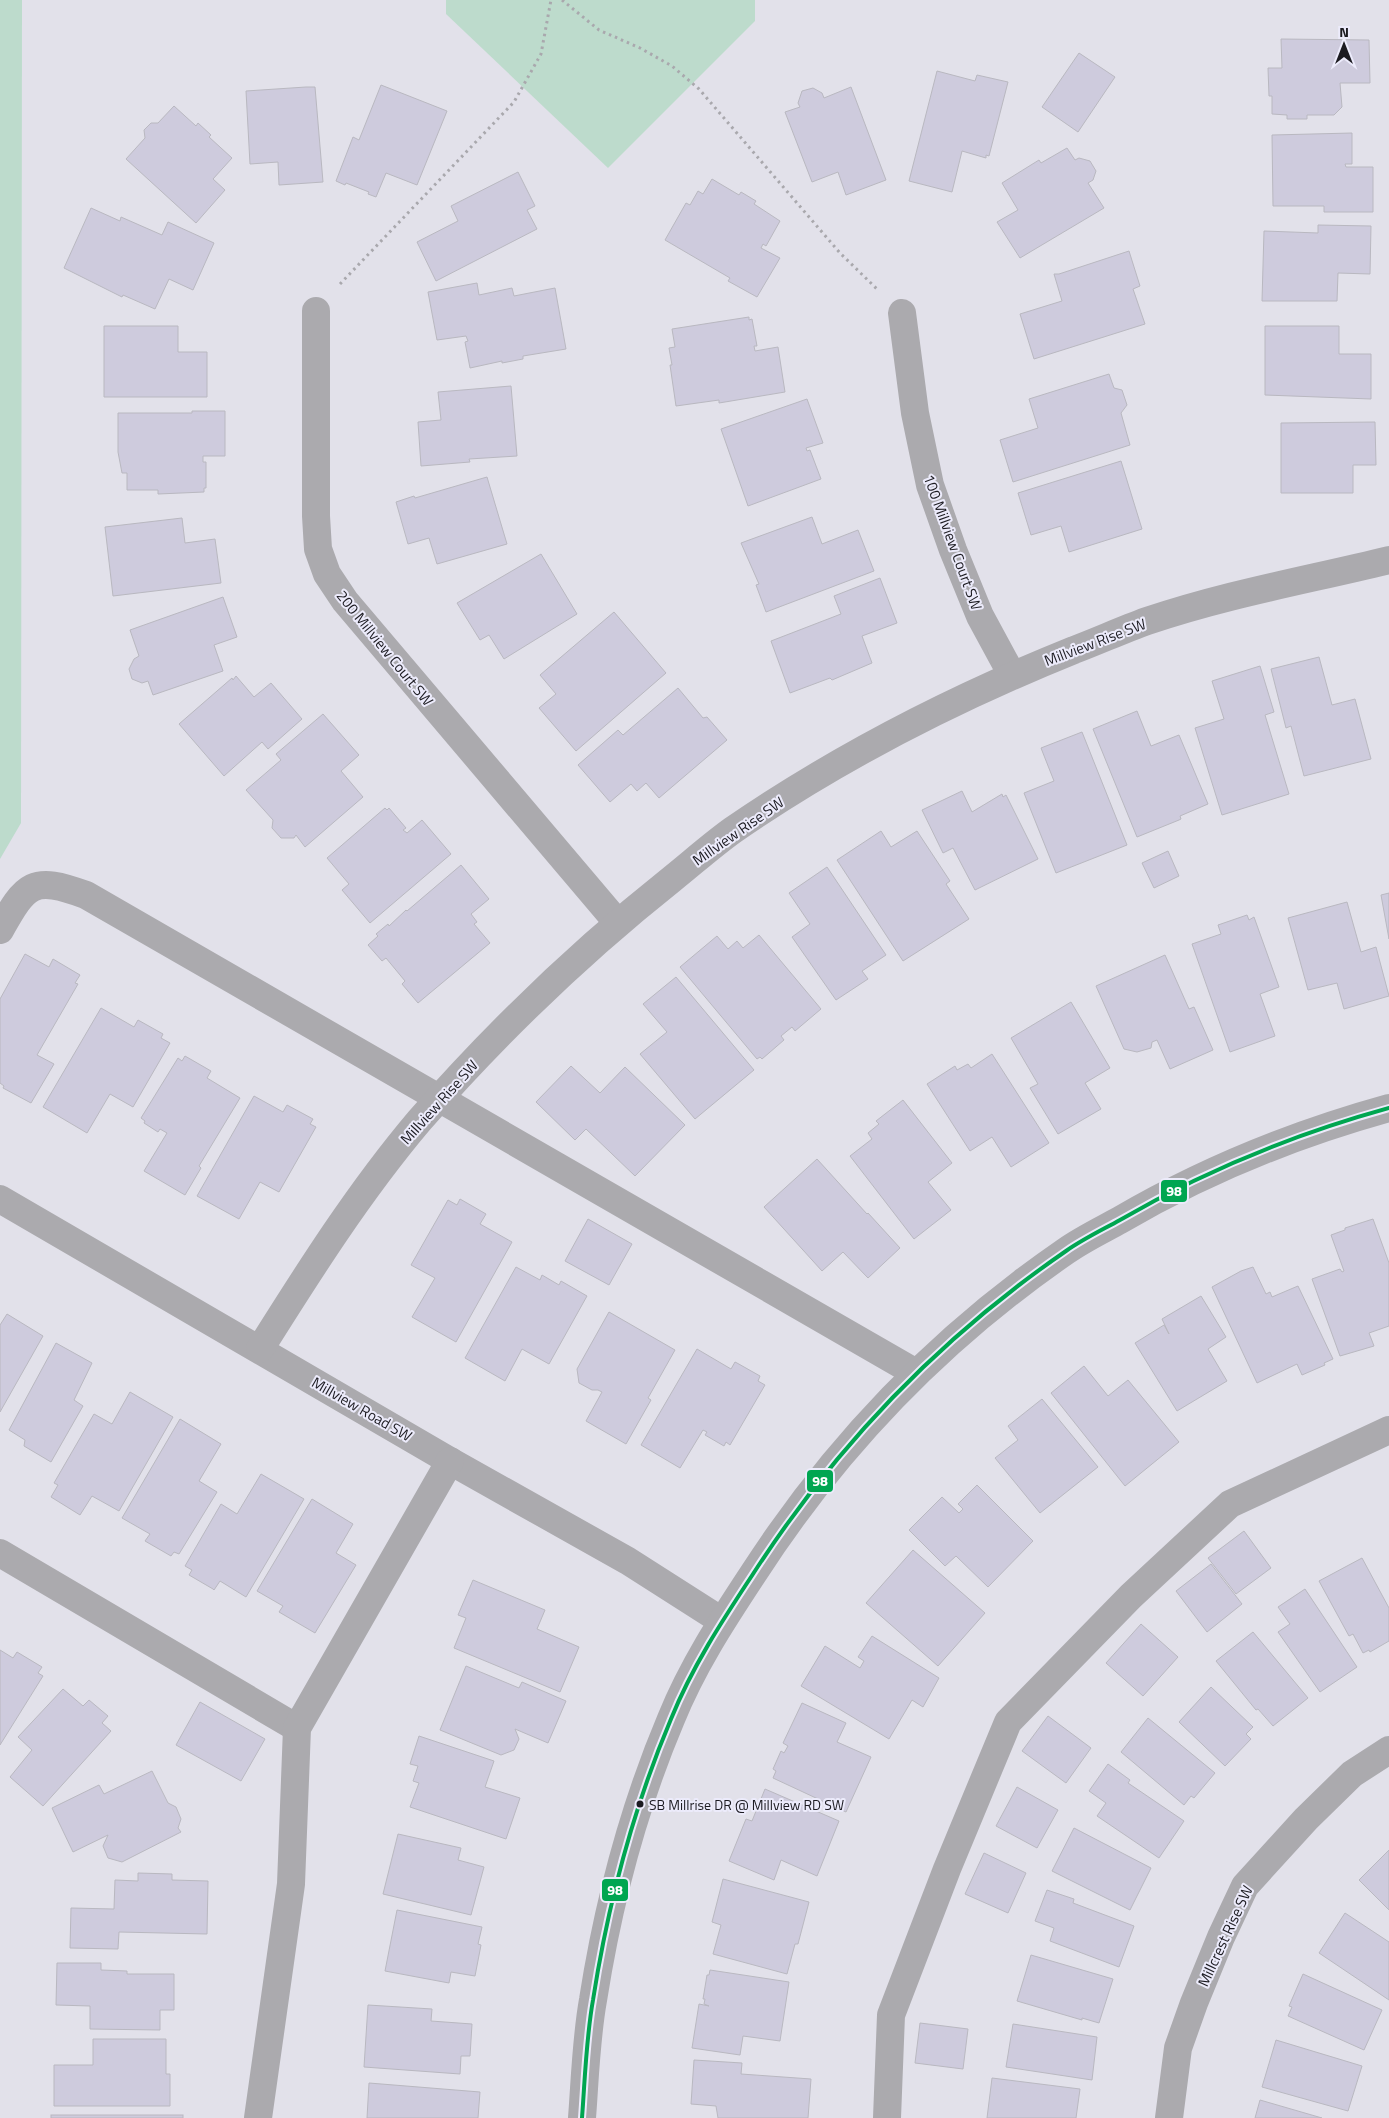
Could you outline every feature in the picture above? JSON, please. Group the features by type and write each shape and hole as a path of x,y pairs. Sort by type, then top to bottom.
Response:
{"street":[{"name":"200 Millview Court SW","path":"316,310 316,516 318,549 326,574 344,601 617,922"},
{"name":"100 Millview Court SW","path":"902,313 915,413 930,485 953,550 980,616 1012,675"},
{"name":"Millview Rise SW","path":"260,1349 334,1233 419,1122 534,998 617,922 731,832 795,790 906,726 1012,675 1144,622 1232,595 1389,560"},
{"path":"0,930 18,898 32,888 44,884 63,886 86,894 916,1373"},
{"path":"582,2118 592,2003 615,1885 645,1785 672,1716 694,1669 722,1621 771,1545 841,1453 916,1373 988,1308 1068,1249 1160,1196 1237,1160 1352,1118 1389,1108"},
{"name":"Millview Road SW","path":"0,1199 628,1561 722,1621"},
{"path":"887,2118 891,2015 947,1869 1008,1722 1131,1596 1230,1504 1389,1430"},
{"path":"258,2118 291,1884 297,1728 450,1460"},
{"path":"0,1553 297,1728"},
{"name":"Millcrest Rise SW","path":"1169,2118 1178,2048 1221,1937 1245,1886 1306,1819 1352,1774 1389,1750"}],"path":[{"path":"316,310 514,102 540,54 551,0"},
{"path":"562,0 600,30 640,48 664,62 699,89 840,254 902,313"}],"green space":[{"path":"0,0 22,0 21,823 0,859"},
{"path":"446,0 755,0 755,21 608,168 446,14"}],"building":[{"path":"1281,39 1369,40 1370,83 1340,83 1342,107 1334,115 1307,115 1307,119 1287,119 1287,115 1272,114 1272,96 1269,96 1268,68 1282,68"},
{"path":"1079,53 1115,77 1078,132 1042,107"},
{"path":"937,71 975,81 977,75 1008,82 989,156 986,155 986,158 962,151 952,192 909,181"},
{"path":"381,85 447,111 417,185 386,173 376,197 368,194 369,192 336,181 353,137 359,140"},
{"path":"315,87 323,182 279,185 278,162 250,164 246,91"},
{"path":"851,87 886,180 846,195 838,172 812,182 785,112 800,107 798,103 802,91 813,88 822,93 824,98"},
{"path":"174,106 196,126 198,123 211,135 209,137 232,158 213,179 225,190 196,223 126,159 145,138 144,130 151,123 158,123"},
{"path":"1352,133 1352,164 1345,164 1346,167 1373,167 1373,212 1324,212 1324,206 1273,206 1272,135"},
{"path":"1067,148 1075,160 1079,158 1090,161 1096,171 1093,180 1088,183 1104,208 1020,258 997,222 1018,210 1002,183 1039,160 1041,163"},
{"path":"518,172 535,206 527,210 537,229 436,281 417,242 458,221 451,206"},
{"path":"712,179 739,195 741,192 756,201 754,204 780,221 766,246 763,244 761,248 780,258 757,297 728,281 730,278 665,240 686,203 690,205 698,191 703,194"},
{"path":"91,208 120,221 121,217 162,235 168,222 214,243 193,290 169,279 155,309 123,295 122,297 64,268"},
{"path":"1318,225 1371,226 1370,274 1338,273 1337,301 1262,301 1264,231 1318,233"},
{"path":"1129,251 1140,286 1133,289 1145,324 1034,359 1020,314 1062,301 1054,274"},
{"path":"477,283 479,295 512,288 514,296 555,288 566,349 470,368 465,342 468,341 466,336 437,340 428,292"},
{"path":"749,317 749,320 752,319 757,346 754,346 755,351 778,347 785,392 719,403 719,400 676,406 669,348 675,347 672,329"},
{"path":"104,326 178,326 178,352 207,352 207,397 104,397"},
{"path":"1265,326 1339,326 1339,354 1371,354 1371,399 1265,395"},
{"path":"1109,374 1114,388 1122,390 1127,405 1121,413 1130,445 1013,482 1000,440 1038,428 1029,399"},
{"path":"511,386 517,456 469,459 470,462 421,466 418,422 441,420 438,392"},
{"path":"807,399 823,443 806,448 807,451 810,450 821,479 748,506 721,429"},
{"path":"192,411 225,411 225,456 203,456 203,462 206,462 206,488 204,488 204,492 158,494 158,490 127,490 127,473 122,473 118,452 118,413 192,413"},
{"path":"1375,422 1376,465 1353,465 1353,493 1281,493 1281,423"},
{"path":"1121,461 1142,529 1069,552 1061,526 1031,535 1018,493"},
{"path":"487,477 507,544 437,564 429,538 408,544 396,502"},
{"path":"812,517 822,544 858,530 874,571 766,612 756,585 759,584 741,543"},
{"path":"182,518 185,543 215,539 221,583 113,596 105,527"},
{"path":"541,554 577,614 504,659 489,635 480,640 457,603"},
{"path":"880,578 897,623 862,636 872,663 832,680 830,678 790,693 771,641 841,614 834,596"},
{"path":"223,597 237,637 214,645 223,671 153,695 148,681 142,683 132,679 129,669 134,659 139,656 130,630"},
{"path":"614,612 666,673 576,751 539,708 556,694 540,675"},
{"path":"1319,657 1332,705 1355,699 1371,759 1304,776 1291,726 1286,728 1271,669"},
{"path":"1260,666 1274,712 1265,715 1289,794 1222,815 1195,728 1224,719 1212,681"},
{"path":"236,676 254,697 271,683 302,719 268,749 262,742 224,776 179,724"},
{"path":"678,688 703,718 707,717 727,740 659,798 646,783 637,791 631,784 610,802 578,765 618,730 623,735"},
{"path":"1137,711 1151,746 1179,735 1208,804 1180,816 1181,819 1179,820 1137,837 1093,729"},
{"path":"323,714 359,755 341,771 363,797 305,847 296,835 294,838 281,838 272,828 273,820 246,790 281,760 276,754"},
{"path":"1082,732 1127,845 1056,873 1024,793 1054,781 1041,748"},
{"path":"962,791 972,812 1002,794 1003,797 1006,795 1038,859 975,890 953,848 943,853 922,810"},
{"path":"385,808 387,810 389,808 406,828 403,830 407,833 422,820 451,854 370,923 342,890 349,884 327,858"},
{"path":"881,831 891,847 917,831 950,881 946,884 969,919 903,961 837,860"},
{"path":"1168,851 1179,876 1154,888 1142,863"},
{"path":"461,865 489,899 471,914 477,922 474,924 490,943 418,1003 402,984 405,981 386,958 382,961 368,945 378,936 376,934 388,924 389,926"},
{"path":"827,867 886,955 862,971 868,979 836,1000 792,937 810,924 789,893"},
{"path":"1389,893 1389,939 1381,895"},
{"path":"1347,902 1361,952 1376,947 1389,996 1344,1009 1337,983 1308,990 1288,918"},
{"path":"1247,915 1249,920 1254,917 1279,987 1260,994 1275,1036 1230,1052 1192,944 1221,934 1218,925"},
{"path":"759,935 821,1009 795,1031 792,1027 781,1036 784,1040 762,1059 760,1057 757,1059 680,967 717,936 728,949 737,941 743,948"},
{"path":"25,954 49,967 53,959 80,975 75,983 78,984 37,1055 54,1064 31,1103 3,1088 4,1086 0,1083 0,999"},
{"path":"1165,955 1189,1009 1194,1007 1213,1050 1170,1069 1157,1040 1152,1042 1151,1048 1137,1052 1124,1049 1096,986"},
{"path":"676,977 754,1070 695,1119 640,1054 667,1032 643,1004"},
{"path":"1071,1002 1110,1068 1085,1083 1101,1109 1058,1134 1030,1088 1038,1084 1011,1038"},
{"path":"101,1008 134,1027 138,1020 163,1034 161,1038 170,1043 133,1107 110,1094 87,1133 43,1107"},
{"path":"992,1054 1049,1143 1011,1167 992,1137 970,1151 927,1084 955,1066 957,1070 968,1064 971,1068"},
{"path":"185,1056 211,1071 207,1078 240,1098 199,1166 201,1168 185,1195 144,1171 167,1133 160,1129 158,1132 144,1123 145,1121 141,1118 178,1058 182,1061"},
{"path":"571,1066 600,1093 625,1067 685,1125 635,1176 586,1129 575,1140 536,1102"},
{"path":"254,1096 283,1112 287,1105 313,1119 310,1124 316,1127 279,1192 260,1182 239,1219 197,1196"},
{"path":"903,1100 952,1163 928,1182 951,1210 914,1239 850,1156 872,1139 868,1133 879,1124 876,1121"},
{"path":"817,1159 900,1248 868,1278 843,1252 822,1271 764,1207"},
{"path":"460,1199 486,1214 480,1224 512,1242 456,1342 412,1317 435,1278 411,1265 448,1200 457,1205"},
{"path":"588,1219 632,1244 609,1285 565,1261"},
{"path":"1373,1219 1389,1263 1389,1326 1369,1333 1374,1346 1340,1356 1312,1279 1340,1269 1342,1272 1344,1271 1331,1235 1345,1230 1345,1228"},
{"path":"516,1267 540,1280 542,1275 559,1285 561,1281 587,1296 549,1364 522,1349 505,1381 465,1358"},
{"path":"1253,1267 1266,1294 1270,1292 1272,1297 1298,1286 1333,1359 1324,1363 1325,1365 1302,1375 1297,1364 1257,1383 1212,1287 1241,1271"},
{"path":"1201,1296 1226,1337 1208,1349 1227,1381 1177,1411 1135,1343 1164,1325 1169,1334 1162,1319"},
{"path":"609,1312 675,1350 648,1398 651,1400 626,1444 586,1421 602,1392 592,1390 579,1383 577,1369"},
{"path":"7,1314 43,1336 0,1412 0,1325"},
{"path":"56,1343 92,1363 74,1400 83,1406 51,1462 24,1446 25,1440 9,1430"},
{"path":"697,1349 731,1369 735,1362 737,1363 760,1376 758,1381 765,1385 730,1445 726,1442 724,1446 705,1435 707,1432 703,1430 680,1468 641,1445"},
{"path":"1084,1366 1108,1396 1128,1380 1179,1442 1125,1486 1051,1393"},
{"path":"130,1392 173,1417 119,1511 92,1496 80,1515 51,1497 58,1485 54,1483 94,1414 112,1424"},
{"path":"1042,1399 1098,1467 1040,1513 995,1458 1018,1440 1008,1426"},
{"path":"180,1419 221,1444 199,1481 217,1492 179,1554 174,1552 171,1556 145,1541 150,1534 122,1518"},
{"path":"261,1474 304,1499 246,1597 220,1581 214,1590 189,1575 192,1570 185,1566 221,1504 237,1514"},
{"path":"977,1485 1033,1541 988,1587 956,1556 945,1566 909,1530 942,1497 959,1513 963,1509 958,1504"},
{"path":"312,1499 353,1524 336,1553 356,1565 315,1633 279,1612 283,1606 257,1591"},
{"path":"1244,1531 1271,1568 1236,1594 1208,1558"},
{"path":"913,1550 985,1613 938,1666 866,1603"},
{"path":"1362,1558 1389,1608 1389,1641 1370,1652 1369,1650 1363,1653 1353,1634 1349,1636 1319,1581"},
{"path":"1211,1564 1242,1604 1207,1632 1176,1591"},
{"path":"473,1580 545,1610 537,1629 579,1647 560,1692 454,1648 466,1618 458,1615"},
{"path":"1305,1589 1357,1667 1320,1692 1278,1632 1290,1624 1278,1607"},
{"path":"1141,1624 1178,1657 1143,1696 1106,1663"},
{"path":"1253,1632 1308,1698 1273,1726 1258,1709 1256,1710 1216,1661"},
{"path":"872,1636 939,1678 923,1707 912,1700 889,1739 801,1686 825,1646 860,1668 864,1661 858,1657"},
{"path":"0,1650 13,1658 17,1652 42,1667 38,1673 43,1676 0,1745"},
{"path":"466,1666 519,1688 522,1682 566,1701 548,1743 515,1729 519,1739 514,1750 501,1755 440,1730"},
{"path":"1211,1687 1253,1727 1246,1734 1251,1739 1225,1766 1179,1722"},
{"path":"63,1689 83,1706 89,1700 108,1716 102,1723 111,1731 43,1806 10,1777 32,1750 18,1737"},
{"path":"200,1702 265,1739 241,1781 176,1745"},
{"path":"802,1703 846,1723 837,1742 871,1757 846,1812 773,1778 776,1771 773,1769 781,1751 784,1753 788,1746 783,1743"},
{"path":"1048,1716 1091,1748 1066,1783 1022,1751"},
{"path":"1148,1718 1215,1773 1194,1798 1191,1796 1184,1805 1121,1752"},
{"path":"419,1736 494,1761 485,1787 520,1798 506,1839 410,1807 419,1783 413,1781 418,1766 410,1764"},
{"path":"1108,1764 1130,1780 1128,1783 1184,1821 1159,1858 1097,1816 1106,1803 1089,1791"},
{"path":"152,1771 168,1803 176,1807 181,1819 178,1828 181,1832 122,1862 108,1858 103,1846 108,1835 73,1852 52,1808 99,1785 104,1794"},
{"path":"1017,1787 1058,1810 1037,1848 996,1826"},
{"path":"765,1789 839,1821 817,1876 781,1860 774,1880 729,1861 746,1819 752,1821"},
{"path":"1074,1828 1151,1868 1130,1910 1052,1871"},
{"path":"398,1834 461,1848 458,1860 484,1867 471,1915 383,1894"},
{"path":"1389,1850 1389,1910 1359,1880"},
{"path":"984,1853 1026,1873 1008,1913 965,1894"},
{"path":"138,1873 172,1874 172,1880 208,1881 207,1934 119,1932 118,1949 70,1948 71,1908 114,1909 115,1880 138,1881"},
{"path":"723,1879 809,1902 798,1944 795,1944 787,1974 713,1954 721,1925 712,1922"},
{"path":"1047,1890 1074,1899 1073,1903 1134,1926 1119,1967 1050,1941 1054,1928 1035,1921"},
{"path":"397,1910 482,1927 478,1944 481,1945 475,1976 451,1972 449,1983 385,1971"},
{"path":"1345,1913 1389,1942 1389,2000 1319,1953"},
{"path":"1031,1955 1113,1979 1099,2023 1082,2018 1082,2020 1017,2001"},
{"path":"57,1963 101,1963 101,1970 127,1971 127,1974 174,1974 174,2010 160,2010 160,2030 90,2029 90,2006 56,2005"},
{"path":"710,1970 789,1982 780,2041 743,2036 740,2055 692,2048 699,2004 709,2006 704,2004 705,1999 703,1999 707,1975 709,1975"},
{"path":"1303,1974 1382,2010 1364,2050 1288,2016 1292,2007 1289,2006"},
{"path":"368,2005 432,2009 431,2021 472,2024 470,2056 461,2056 460,2074 364,2067"},
{"path":"920,2023 968,2029 963,2069 915,2063"},
{"path":"1013,2024 1097,2037 1092,2080 1006,2067"},
{"path":"93,2039 166,2039 166,2074 170,2074 170,2106 54,2106 54,2065 93,2065"},
{"path":"1276,2040 1362,2066 1348,2111 1262,2087"},
{"path":"694,2060 742,2063 741,2074 811,2079 808,2118 718,2118 716,2106 691,2104"},
{"path":"992,2078 1080,2089 1076,2118 987,2118"},
{"path":"369,2083 480,2092 478,2118 367,2118"},
{"path":"1260,2100 1322,2118 1255,2118"},
{"path":"51,2115 183,2115 183,2118 51,2118"}],"transit line":[{"name":"98","path":"582,2118 589,2029 606,1928 623,1857 657,1753 679,1700 708,1645 785,1527 819,1482 893,1397 934,1358 1020,1284 1072,1247 1184,1185 1251,1155 1354,1118 1389,1108"}],"place":[{"name":"SB Millrise DR @ Millview RD SW","path":"640,1804"}]}
